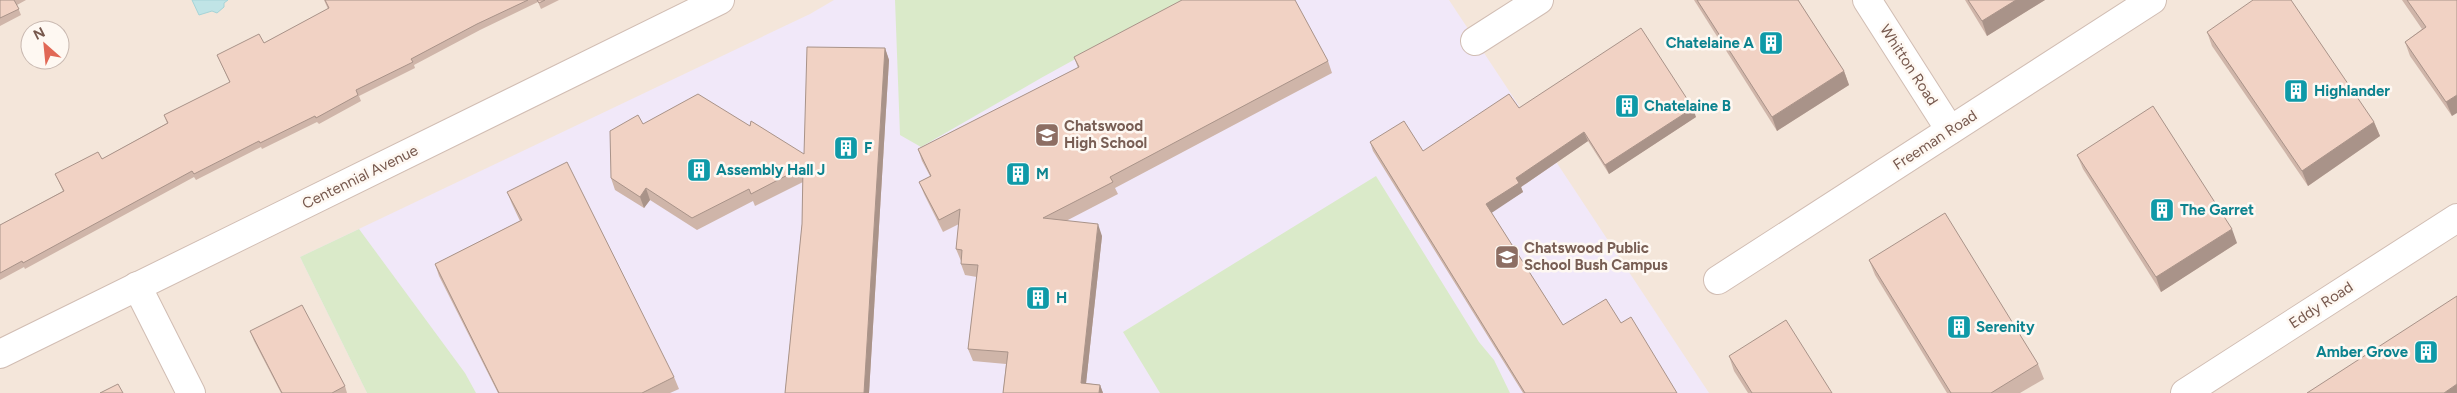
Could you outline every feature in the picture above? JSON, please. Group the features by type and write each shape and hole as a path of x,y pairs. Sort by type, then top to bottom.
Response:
{"street":[{"name":"Centennial Avenue","path":"0,354 720,0"},
{"path":"1475,41 1539,0"},
{"name":"Whitton Road","path":"1867,0 1950,130"},
{"name":"Freeman Road","path":"1718,280 2152,0"},
{"name":"Eddy Road","path":"2185,393 2457,218"},
{"path":"137,286 191,393"}],"shaded area":[{"path":"0,0 2457,0 2457,393 0,393"},
{"name":"Chatswood High School","path":"834,0 1449,0 1709,393 367,393 300,257 810,14"}],"green space":[{"path":"895,0 1193,0 1177,3 921,147 900,135"},
{"path":"1376,176 1479,342 1494,360 1510,393 1160,393 1123,332"},
{"path":"359,229 465,373 476,393 367,393 300,257"}],"water":[{"path":"192,0 228,0 217,13 212,11 199,15"}],"building":[{"path":"0,0 14,0 19,9 0,18"},
{"path":"325,0 528,0 477,24 411,59 413,62 356,90 358,95 316,118 315,116 260,143 259,141 194,174 192,171 23,263 22,261 0,273 0,225 64,191 55,174 98,152 102,159 168,123 164,115 230,82 217,55 259,34 264,43 329,8"},
{"path":"1182,0 1295,0 1328,61 1110,177 1113,182 1043,218 1098,224 1081,383 1100,385 1099,393 1003,393 1008,352 968,349 978,265 961,264 962,250 956,249 960,209 939,220 919,182 931,176 918,149 1079,67 1074,57"},
{"name":"Chatelaine A","path":"1697,0 1798,0 1844,71 1772,117"},
{"path":"1968,0 2016,0 1982,21"},
{"name":"Highlander","path":"2253,0 2291,0 2374,122 2302,171 2207,32"},
{"path":"2407,0 2457,0 2457,95 2446,102 2405,42 2426,27"},
{"name":"Chatswood Public School Bush Campus","path":"1641,28 1693,108 1605,165 1584,132 1516,178 1519,183 1486,204 1563,325 1606,299 1621,323 1631,317 1677,393 1525,393 1370,142 1404,121 1423,151 1509,94 1519,108"},
{"path":"807,47 885,48 864,393 785,393 802,224 803,167 751,194 749,189 692,218 646,188 640,197 611,178 610,131 638,115 643,124 698,94 750,126 751,121 804,154"},
{"name":"The Garret","path":"2153,106 2232,229 2156,277 2077,155"},
{"path":"567,162 674,377 642,393 499,393 435,264 522,220 507,192"},
{"name":"Serenity","path":"1945,213 2038,364 1991,393 1951,393 1869,260"},
{"path":"2457,296 2457,384 2444,393 2307,393"},
{"path":"302,305 345,386 332,393 282,393 250,331"},
{"path":"1786,320 1832,393 1752,393 1729,356"},
{"path":"118,384 123,393 100,393"}],"place":[{"name":"Chatelaine A","path":"1771,43"},
{"name":"Highlander","path":"2296,91"},
{"name":"Chatelaine B","path":"1627,106"},
{"name":"Chatswood High School","path":"1047,135"},
{"name":"F","path":"846,148"},
{"name":"Assembly Hall J","path":"699,170"},
{"name":"M","path":"1018,174"},
{"name":"The Garret","path":"2162,210"},
{"name":"Chatswood Public School Bush Campus","path":"1507,257"},
{"name":"H","path":"1038,298"},
{"name":"Serenity","path":"1959,327"},
{"name":"Amber Grove","path":"2426,352"}]}
